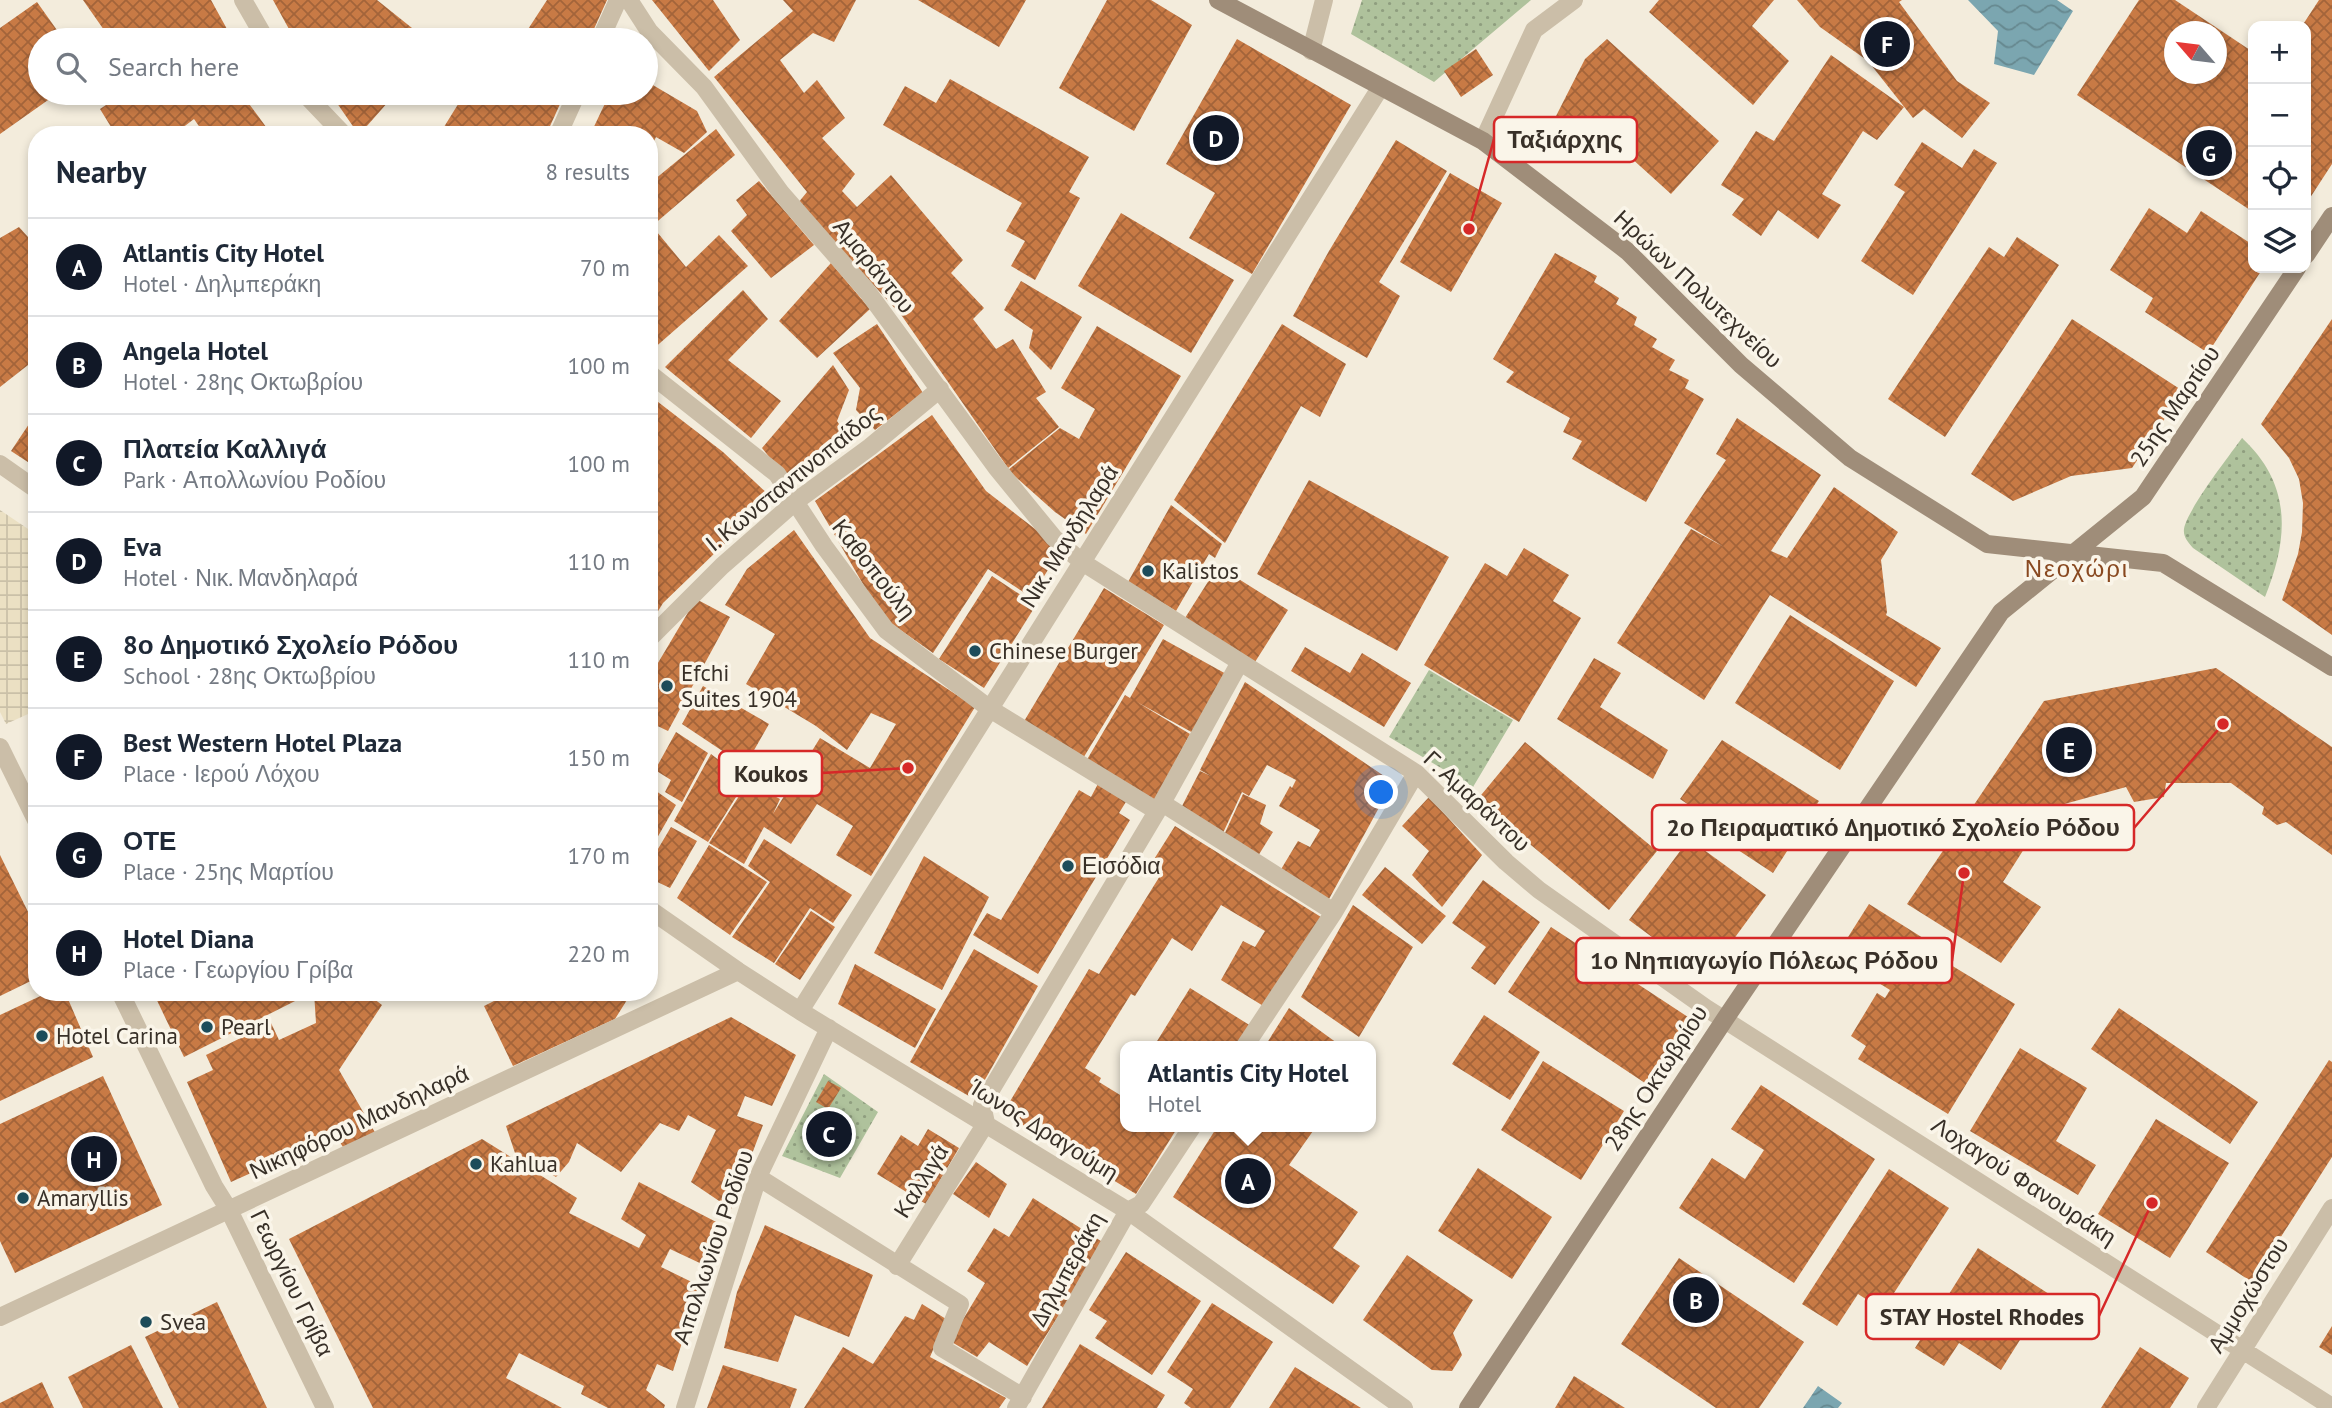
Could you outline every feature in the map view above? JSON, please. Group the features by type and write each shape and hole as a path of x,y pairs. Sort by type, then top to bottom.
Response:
{"street":[{"path":"243,0 259,28"},
{"path":"605,28 618,0"},
{"name":"Αμαράντου","path":"629,0 647,28"},
{"name":"Ηρώων Πολυτεχνείου","path":"1218,0 1483,141 1627,251 1741,365 1850,458 1987,544 2163,563 2332,667"},
{"path":"1311,51 1324,0"},
{"path":"1483,141 1534,30 1574,0"},
{"name":"Αμαράντου","path":"658,40 704,87 781,193 867,292 1004,478 1054,538 1082,562"},
{"name":"Νικ. Μανδηλαρά","path":"800,1011 1380,88"},
{"path":"315,105 335,126"},
{"path":"562,126 572,105"},
{"path":"2311,248 2332,216"},
{"name":"25ης Μαρτίου","path":"2073,552 2143,497 2294,273"},
{"name":"Καθοπούλη","path":"658,380 777,474 824,546 886,630 990,709 1334,912"},
{"name":"Ι. Κωνσταντινοπαίδος","path":"658,630 722,566 795,502 870,447 940,389"},
{"path":"0,464 28,484"},
{"name":"28ης Οκτωβρίου","path":"1468,1408 1725,1019 2001,611 2073,552"},
{"name":"Γ. Αμαράντου","path":"1082,562 1416,773 1506,862 1539,890 1725,1019"},
{"path":"986,1123 982,1105 1160,807 1240,662"},
{"path":"0,747 28,804"},
{"path":"1248,1041 1334,912 1416,773"},
{"name":"Ίωνος Δραγούμη","path":"658,915 800,1011 1128,1211 1404,1408"},
{"name":"Νικηφόρου Μανδηλαρά","path":"0,1317 738,971"},
{"name":"Γεωργίου Γρίβα","path":"124,1001 325,1408"},
{"name":"Λοχαγού Φανουράκη","path":"1725,1019 2332,1408"},
{"name":"Απολλωνίου Ροδίου","path":"685,1408 758,1177 830,1028"},
{"name":"Καλλιγά","path":"897,1266 986,1123"},
{"name":"Δηλμπεράκη","path":"1019,1403 1128,1211 1141,1204 1189,1132"},
{"path":"758,1177 960,1304 942,1348 1019,1403"},
{"name":"Αμμοχώστου","path":"2206,1408 2332,1208"}],"green space":[{"path":"1362,0 1531,0 1434,82 1351,34"},
{"path":"2242,438 2270,474 2278,493 2281,513 2279,554 2265,597 2193,548 2184,532 2187,520 2200,497"},
{"path":"1429,670 1513,720 1473,787 1389,737"},
{"path":"824,1074 878,1112 840,1178 782,1156"}],"shaded area":[{"path":"0,510 28,529 28,714 6,724 0,712"}],"water":[{"path":"1968,0 2057,0 2073,11 2034,75 1994,64 1998,31"},
{"path":"1818,1386 1842,1403 1838,1408 1803,1408"}],"building":[{"path":"83,0 211,0 226,28 103,28"},
{"path":"273,0 377,0 412,28 288,28"},
{"path":"547,0 607,0 594,28 529,28"},
{"path":"652,0 713,0 740,40 709,71"},
{"path":"783,0 856,0 834,42 813,33 780,60 804,93 817,80 845,118 822,138 855,174 842,191 857,207 891,175 963,260 951,273 984,308 973,319 996,349 1013,339 1046,392 1036,398 1059,427 1008,468 902,316 798,203 807,192 714,77 793,11"},
{"path":"918,0 1026,0 999,47"},
{"path":"1107,0 1151,0 1192,25 1134,131 1059,88"},
{"path":"1659,0 1774,0 1752,26 1789,61 1753,105 1649,12"},
{"path":"1797,0 1902,0 1899,2 1957,81 1990,103 1962,138 1924,109 1913,118 1868,61 1820,27"},
{"path":"2139,0 2175,0 2206,21 2164,21 2164,84 2227,84 2227,35 2248,49 2248,209 2077,95"},
{"path":"2319,0 2332,0 2332,164 2311,196 2311,21 2305,21"},
{"path":"37,2 55,28 28,28 28,105 41,105 0,134 0,28"},
{"path":"1237,39 1351,105 1252,274 1189,238 1215,193 1166,164"},
{"path":"1607,39 1719,141 1671,194 1619,147 1555,118 1585,59"},
{"path":"1476,49 1493,75 1461,97 1444,71"},
{"path":"1831,55 1904,107 1877,140 1863,131 1822,194 1841,205 1818,239 1778,210 1761,236 1732,215 1744,199 1721,185 1756,131 1774,141"},
{"path":"950,79 1089,157 1069,192 1080,198 1035,280 1011,266 1025,241 1006,231 1022,203 883,125 905,86 936,103"},
{"path":"658,88 697,111 707,132 684,153 658,138 658,126 594,126 604,105 658,105"},
{"path":"106,105 250,105 265,126 199,126 194,119 185,126 110,126 100,109"},
{"path":"338,105 385,105 367,126 353,126"},
{"path":"458,105 560,105 550,126 445,126"},
{"path":"716,129 735,155 658,221 658,177"},
{"path":"1396,140 1447,171 1379,282 1400,296 1367,358 1293,316"},
{"path":"1922,142 1962,168 1974,149 1997,163 1913,295 1861,261 1905,192 1894,185"},
{"path":"1450,173 1502,203 1451,292 1400,262"},
{"path":"759,181 814,245 771,278 731,231 747,215 736,200"},
{"path":"2149,208 2187,233 2201,211 2248,242 2248,273 2260,273 2208,353 2145,312 2153,298 2110,270"},
{"path":"1121,213 1234,280 1191,353 1078,286"},
{"path":"19,227 28,237 28,365 0,387 0,238"},
{"path":"658,233 686,267 719,235 748,266 658,345"},
{"path":"2017,237 2059,265 1945,437 1888,399 1989,247 2004,257"},
{"path":"1555,253 1597,276 1594,282 1619,298 1616,304 1637,317 1634,325 1657,339 1652,347 1675,360 1669,370 1689,380 1685,388 1704,399 1646,502 1572,459 1582,441 1563,432 1570,418 1506,382 1514,372 1493,359"},
{"path":"831,263 870,309 817,358 779,321"},
{"path":"1021,281 1082,317 1051,370 1029,348 1033,330 1004,310"},
{"path":"743,290 768,319 728,360 781,401 751,438 665,367"},
{"path":"2072,319 2183,391 2132,468 2071,476 2013,501 1971,474"},
{"path":"2332,319 2332,635 2282,600 2298,554 2303,503 2299,479 2289,458 2261,424"},
{"path":"877,324 923,393 875,430 856,410 860,388 833,353"},
{"path":"1282,324 1346,364 1320,417 1301,406 1225,543 1174,500"},
{"path":"1097,326 1181,376 1086,534 1055,512 1008,470 1060,428 1079,439 1095,409 1061,388"},
{"path":"833,365 849,390 837,421 849,439 792,485 762,448"},
{"path":"658,402 723,452 772,498 663,603 658,611"},
{"path":"932,415 986,491 1061,549 1031,597 988,569 933,653 882,617 815,501"},
{"path":"1737,418 1821,475 1771,551 1787,558 1834,487 1898,532 1881,560 1886,615 1941,648 1916,687 1770,595 1704,700 1617,643 1691,529 1724,547 1684,523 1726,460 1716,454"},
{"path":"28,426 28,462 11,451"},
{"path":"1309,480 1449,557 1397,651 1257,574"},
{"path":"1171,505 1222,544 1215,558 1209,554 1176,611 1128,582"},
{"path":"794,530 870,638 975,707 871,876 836,855 853,826 817,804 791,844 764,827 744,864 709,843 748,782 780,799 773,814 820,738 870,768 896,724 871,713 847,750 816,726 746,684 775,634 725,605 747,569"},
{"path":"1524,548 1569,575 1553,601 1581,618 1519,722 1424,665 1485,563 1507,576"},
{"path":"1218,566 1288,610 1255,662 1185,618"},
{"path":"992,576 1036,605 984,688 939,659"},
{"path":"1104,588 1164,625 1082,760 1023,723"},
{"path":"696,599 730,617 668,731 658,726 658,663"},
{"path":"1790,615 1894,681 1840,770 1735,703"},
{"path":"1163,639 1228,675 1195,734 1137,702 1190,734 1153,805 1085,763 1125,695 1130,698"},
{"path":"1305,647 1350,673 1362,653 1411,683 1384,727 1291,671"},
{"path":"1594,658 1621,673 1600,707 1668,750 1653,779 1557,719"},
{"path":"2216,668 2332,747 2332,855 2286,822 2277,825 2262,814 2264,807 2231,783 2166,783 2164,797 2134,802 2126,787 2050,808 2003,882 2041,907 2001,963 1907,904 2044,701"},
{"path":"1245,682 1393,782 1329,899 1280,871 1298,841 1310,847 1320,830 1279,806 1296,780 1267,765 1249,796 1242,792 1223,833 1181,808 1200,771 1211,776 1200,770"},
{"path":"703,686 769,724 745,766 682,724"},
{"path":"676,732 708,753 682,802 665,792 671,780 658,772 658,765"},
{"path":"1722,740 1819,801 1773,873 1694,821 1699,812 1680,799"},
{"path":"1525,742 1657,851 1609,910 1477,800"},
{"path":"711,754 746,781 708,842 674,821"},
{"name":"Εισόδια","path":"1100,780 1129,797 1119,813 1130,820 1038,974 973,935 987,913 1001,920 1079,790 1091,797"},
{"path":"658,792 676,805 658,836"},
{"path":"1243,794 1266,805 1260,824 1273,832 1258,856 1224,835"},
{"path":"1429,797 1482,855 1442,907 1412,875 1429,851 1402,826"},
{"path":"1175,826 1321,917 1265,1007 1221,980 1243,941 1255,947 1265,931 1221,905 1192,951 1172,938 1135,996 1131,994 1085,1068 1101,1078 1099,1082 1120,1095 1120,1132 1175,1132 1136,1194 1003,1113 1089,969 1099,974 1163,871 1151,864"},
{"path":"671,827 697,841 670,888 658,882 658,849"},
{"path":"764,839 852,895 833,923 810,908 774,963 732,937 770,882 748,866"},
{"path":"1689,839 1766,895 1706,977 1629,920"},
{"path":"709,845 767,882 730,935 677,898"},
{"path":"0,855 28,912 28,982 0,996"},
{"path":"924,856 989,897 942,990 874,953"},
{"path":"1385,867 1446,916 1422,944 1362,895"},
{"path":"1483,880 1540,922 1495,985 1471,968 1486,947 1452,923"},
{"path":"1869,904 1923,938 1918,945 2015,1004 1948,1114 1858,1059 1866,1046 1851,1036 1877,993 1885,998 1890,990 1836,956"},
{"path":"1353,905 1413,947 1359,1037 1301,997"},
{"path":"811,911 835,927 800,980 775,964"},
{"path":"1551,927 1691,1019 1648,1085 1508,992"},
{"path":"974,949 1038,986 974,1099 910,1062"},
{"path":"855,964 936,1009 915,1048 838,1004"},
{"path":"1190,988 1251,1026 1241,1041 1157,1041"},
{"name":"Hotel Carina","path":"30,1001 69,1001 93,1057 0,1101 0,1015"},
{"name":"Pearl","path":"157,1001 295,1001 184,1057"},
{"path":"315,1001 377,1001 382,1005 339,1070 377,1136 343,1147 335,1135 231,1182 187,1082 213,1070 206,1055 271,1023 279,1040 316,1023"},
{"path":"494,1001 626,1001 615,1019 513,1066 484,1006"},
{"path":"1289,1008 1334,1041 1268,1041"},
{"path":"2119,1008 2258,1102 2230,1144 2091,1049"},
{"path":"1484,1015 1540,1052 1510,1100 1452,1064"},
{"path":"731,1017 796,1055 772,1106 745,1096 737,1116 763,1125 731,1209 691,1182 716,1130 688,1115 679,1131 660,1123 621,1172 577,1143 569,1162 556,1177 515,1153 506,1126"},
{"path":"2020,1048 2087,1088 2056,1141 2096,1165 2078,1195 1970,1131"},
{"path":"2329,1060 2332,1062 2332,1157 2252,1282 2206,1252"},
{"path":"1543,1061 1624,1111 1581,1180 1501,1130"},
{"path":"103,1076 162,1205 15,1273 0,1241 0,1124"},
{"path":"828,1081 841,1088 828,1109 816,1102"},
{"path":"1761,1085 1875,1159 1794,1283 1679,1208 1712,1158 1745,1179 1764,1150 1731,1129"},
{"path":"2156,1119 2229,1163 2170,1258 2098,1214"},
{"path":"928,1129 959,1148 926,1204 877,1174 901,1135 918,1146"},
{"path":"1214,1132 1312,1132 1289,1165 1358,1212 1333,1248 1360,1266 1333,1304 1173,1197"},
{"path":"482,1139 577,1198 569,1213 639,1248 646,1235 621,1219 639,1182 722,1225 704,1265 670,1249 661,1267 700,1286 673,1371 657,1364 646,1390 665,1405 664,1408 608,1408 581,1394 584,1386 519,1353 506,1378 562,1408 373,1408 289,1239"},
{"path":"976,1162 1007,1184 989,1218 953,1194"},
{"path":"1478,1168 1552,1217 1512,1279 1438,1231"},
{"path":"1889,1169 1949,1208 1883,1310 1858,1294 1837,1326 1802,1304"},
{"path":"1033,1198 1104,1243 1027,1366 989,1342 977,1357 950,1341 985,1283 967,1271 994,1228 1009,1237"},
{"path":"765,1225 873,1275 849,1337 795,1315 778,1362 724,1348 737,1292"},
{"path":"1978,1248 2049,1294 2001,1370 1959,1343 1944,1366 1915,1348"},
{"path":"1126,1252 1201,1301 1152,1375 1095,1338 1107,1321 1089,1310"},
{"path":"1407,1255 1473,1300 1453,1333 1462,1355 1452,1371 1432,1370 1363,1320"},
{"path":"1679,1258 1804,1342 1759,1408 1716,1408 1621,1344"},
{"path":"217,1302 267,1408 179,1408 145,1337"},
{"path":"1212,1303 1273,1342 1230,1408 1191,1408 1184,1403 1193,1389 1167,1372"},
{"path":"922,1304 946,1319 930,1357 1006,1398 999,1408 804,1408 843,1347 873,1364 905,1316 914,1320"},
{"path":"2332,1326 2332,1355 2319,1347"},
{"path":"1080,1344 1165,1395 1157,1408 1042,1408"},
{"path":"131,1345 163,1408 83,1408 68,1377"},
{"path":"2140,1347 2189,1378 2170,1408 2101,1408"},
{"path":"723,1365 797,1389 790,1408 707,1408"},
{"path":"1295,1367 1361,1408 1269,1408"},
{"path":"1574,1376 1625,1408 1555,1408"},
{"path":"42,1382 54,1408 0,1408 0,1403"}],"place":[{"name":"Best Western Hotel Plaza","path":"1887,44"},
{"name":"Eva","path":"1216,138"},
{"name":"ΟΤΕ","path":"2209,153"},
{"name":"Ταξιάρχης","path":"1469,229"},
{"name":"Kalistos","path":"1148,571"},
{"name":"Chinese Burger","path":"975,651"},
{"name":"Efchi Suites 1904","path":"667,686"},
{"name":"2ο Πειραματικό Δημοτικό Σχολείο Ρόδου","path":"2223,724"},
{"name":"8ο Δημοτικό Σχολείο Ρόδου","path":"2069,750"},
{"name":"Koukos","path":"908,768"},
{"name":"Εισόδια","path":"1068,866"},
{"name":"1ο Νηπιαγωγίο Πόλεως Ρόδου","path":"1964,873"},
{"name":"Pearl","path":"207,1027"},
{"name":"Hotel Carina","path":"42,1036"},
{"name":"Πλατεία Καλλιγά","path":"829,1134"},
{"name":"Hotel Diana","path":"94,1159"},
{"name":"Kahlua","path":"476,1164"},
{"name":"Atlantis City Hotel","path":"1248,1181"},
{"name":"Amaryllis","path":"23,1198"},
{"name":"STAY Hostel Rhodes","path":"2152,1203"},
{"name":"Angela Hotel","path":"1696,1300"},
{"name":"Svea","path":"146,1322"}],"district":[{"name":"Νεοχώρι","path":"2077,569"}]}
